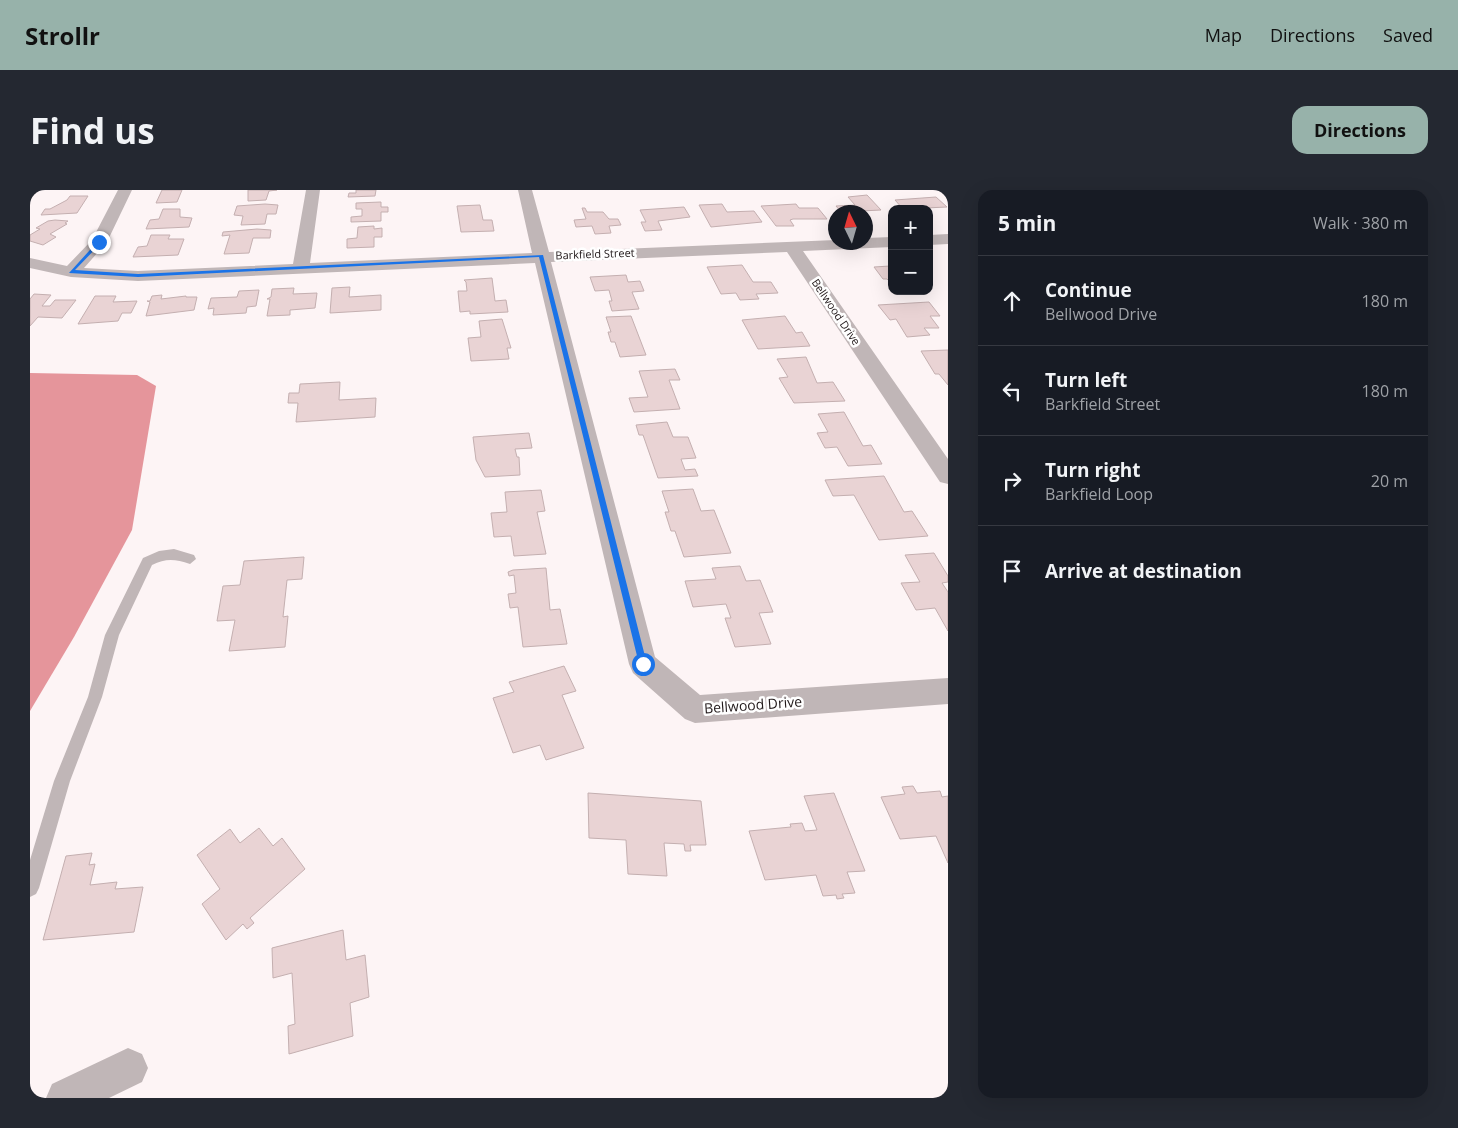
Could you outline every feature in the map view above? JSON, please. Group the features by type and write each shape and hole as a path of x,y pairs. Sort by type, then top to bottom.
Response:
{"street":[{"path":"71,272 99,242 125,190"},
{"path":"300,268 313,190"},
{"name":"Bellwood Drive","path":"525,190 643,664 695,709 948,691"},
{"path":"933,240 948,239"},
{"name":"Barkfield Street","path":"30,263 71,272 138,276 541,256 888,242"},
{"name":"Bellwood Drive","path":"791,246 948,476"},
{"path":"66,1098 128,1068"}],"lane":[{"path":"30,888 62,781 95,697 112,635 147,562 159,556 174,554 190,558"}],"shaded area":[{"path":"30,373 137,375 156,386 132,530 74,637 30,711"}],"building":[{"path":"162,190 182,190 177,202 156,203"},
{"path":"248,190 277,190 269,191 266,200 248,201"},
{"path":"356,190 376,190 375,196 348,197 349,193 356,193"},
{"path":"867,195 881,210 873,210 873,205 855,205 848,197"},
{"path":"70,196 88,196 77,213 41,215 45,209 50,209 67,200"},
{"path":"936,197 947,207 899,205 895,200"},
{"path":"381,202 381,207 388,207 388,212 381,212 381,221 351,222 351,217 362,216 362,209 356,209 356,203"},
{"path":"722,204 727,212 754,211 762,222 711,227 699,205"},
{"path":"796,204 799,208 818,208 827,219 793,219 790,220 794,226 776,226 761,206"},
{"path":"278,205 276,214 267,214 265,224 241,225 243,216 234,215 237,206"},
{"path":"480,205 483,220 492,220 494,231 461,232 457,206"},
{"path":"684,207 690,217 658,221 662,230 645,231 641,222 646,222 640,210"},
{"path":"582,208 585,208 587,212 603,212 609,219 618,219 621,225 609,226 611,233 595,234 592,226 576,227 574,220 586,219"},
{"path":"163,209 180,209 180,217 192,218 189,227 146,229 150,220 159,219"},
{"path":"48,221 68,221 65,223 67,224 50,234 56,237 43,245 30,241 30,235 40,229 36,228"},
{"path":"374,226 374,229 382,228 382,237 374,237 374,247 347,248 347,239 357,238 358,227"},
{"path":"257,229 271,230 270,238 253,238 249,253 224,254 230,235 222,236 223,232"},
{"path":"151,235 170,235 168,239 184,239 178,255 133,257 138,247 147,246"},
{"path":"742,265 753,282 771,282 778,293 756,294 759,299 740,300 736,293 721,294 707,267"},
{"path":"888,266 888,280 883,279 874,267"},
{"path":"626,275 628,282 640,281 644,291 632,292 639,309 612,311 609,301 612,301 609,290 595,291 590,277"},
{"path":"492,278 495,301 506,300 508,312 470,314 470,311 460,312 458,291 467,291 464,280"},
{"path":"350,287 349,297 381,295 381,310 330,313 332,288"},
{"path":"294,288 293,294 317,293 315,308 290,310 290,315 267,316 270,299 267,299 271,297 272,289"},
{"path":"259,290 256,306 247,307 246,313 213,315 214,308 208,309 211,298 237,297 239,291"},
{"path":"34,294 51,295 42,306 50,306 55,300 76,300 62,318 38,317 30,326 30,299"},
{"path":"162,295 161,299 186,296 197,297 194,310 146,316 150,302 147,301 150,301 152,296"},
{"path":"95,296 116,296 113,302 137,301 131,313 122,313 118,321 78,324"},
{"path":"929,302 940,316 930,316 939,328 924,328 930,335 907,337 896,319 890,320 878,305"},
{"path":"631,316 646,355 620,357 615,342 611,342 608,332 611,332 606,317"},
{"path":"785,316 796,333 802,332 810,346 758,349 742,320"},
{"path":"502,319 511,348 507,348 509,359 471,361 468,338 481,337 479,321"},
{"path":"948,350 948,385 939,374 935,374 921,351"},
{"path":"806,357 817,383 833,382 845,401 794,403 779,378 788,377 777,359"},
{"path":"675,369 680,380 669,380 680,409 634,412 629,398 648,397 639,371"},
{"path":"340,382 339,400 376,398 375,417 296,422 298,403 288,403 289,393 299,393 300,384"},
{"path":"844,412 863,446 871,445 882,464 848,466 837,447 825,448 817,433 828,432 818,414"},
{"path":"667,422 673,437 688,437 696,458 681,459 685,470 695,469 698,476 658,478 643,435 639,435 636,425"},
{"path":"529,433 532,448 515,449 517,457 519,457 520,475 485,477 476,460 473,437"},
{"path":"884,476 904,512 912,511 928,536 879,540 854,495 833,496 825,480"},
{"path":"693,489 701,511 714,510 731,553 684,557 675,531 671,531 665,512 669,512 662,491"},
{"path":"541,490 545,511 537,512 546,554 514,556 511,536 494,537 491,513 507,512 505,492"},
{"path":"934,553 948,576 948,582 942,583 948,592 948,631 935,608 916,610 901,583 920,582 905,555"},
{"path":"304,557 302,579 287,580 283,617 288,616 285,647 229,651 235,620 217,621 223,586 240,585 244,561"},
{"path":"740,566 746,581 760,580 773,612 759,613 771,644 735,647 725,618 731,618 726,604 693,607 685,581 716,579 712,568"},
{"path":"546,568 550,610 560,609 567,644 523,647 518,607 510,608 508,594 516,593 514,575 509,576 508,572"},
{"path":"564,666 576,691 562,695 584,748 546,760 540,745 513,753 493,698 514,692 509,682"},
{"path":"913,786 917,793 940,791 942,797 948,796 948,863 936,836 900,839 881,797 905,794 902,787"},
{"path":"588,793 701,801 706,845 690,845 691,851 685,851 684,844 664,843 667,876 628,874 626,840 589,838"},
{"path":"834,793 865,871 847,872 855,893 842,894 844,898 837,899 836,895 823,896 816,875 765,880 749,831 791,827 790,824 802,823 805,831 817,830 804,796"},
{"path":"259,828 273,846 282,838 305,869 250,918 254,923 247,929 243,924 226,940 202,904 220,889 197,855 230,829 240,843"},
{"path":"92,853 89,865 95,864 90,885 117,882 115,889 143,887 134,932 43,940 66,856"},
{"path":"343,930 346,960 365,955 369,997 350,1003 353,1036 289,1054 288,1026 295,1024 292,973 273,978 272,948"}],"route":[{"path":"99,242 71,272 138,276 541,256 643,664"}]}
